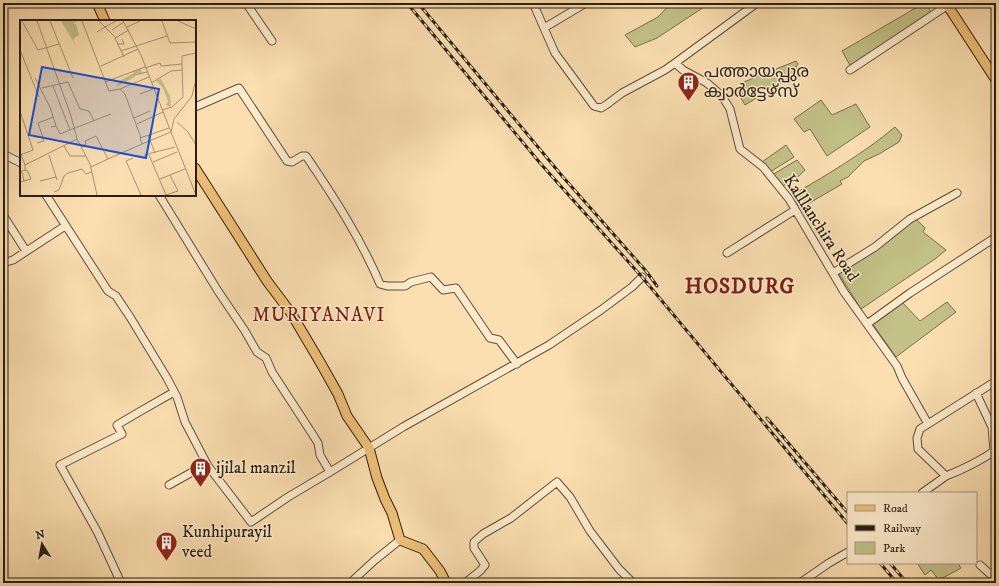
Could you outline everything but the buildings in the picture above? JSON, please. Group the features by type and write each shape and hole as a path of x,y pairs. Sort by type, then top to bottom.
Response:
{"main road":[{"path":"98,3 105,20"},
{"path":"947,4 996,80"},
{"path":"196,170 267,281 298,325 324,368 338,394 347,416 369,448 377,478 392,513 400,540 423,549 440,571 446,583"}],"street":[{"path":"246,3 272,41"},
{"path":"533,3 555,53 587,98 594,106 600,108 622,93 665,70 757,3"},
{"path":"544,28 586,3"},
{"path":"850,70 947,4"},
{"name":"Kalllanchira Road","path":"675,63 683,70 707,83 722,96 730,109 740,150 762,167 789,199 833,274 897,366 902,378 928,424"},
{"path":"196,107 239,88 287,161 292,162 302,156 306,156 332,194 369,258 380,284 387,286 405,286 411,282 432,277 443,290 456,288 490,338 499,340 517,364"},
{"path":"3,154 20,162"},
{"path":"833,274 875,247 910,219 957,193"},
{"path":"47,196 108,291 116,296 130,317 174,392 185,422 208,466 250,522 403,427 549,345 632,287 642,277"},
{"path":"159,196 257,352 266,358 272,372 318,443 320,455 330,472"},
{"path":"727,253 795,210"},
{"path":"3,214 26,251"},
{"path":"3,263 13,260 65,226"},
{"path":"867,324 910,293 996,237"},
{"path":"946,476 918,449 917,438 920,429 996,381"},
{"path":"121,583 98,533 60,465 122,434 118,425 174,392"},
{"path":"923,492 946,476 972,465 995,452 992,427 976,393"},
{"path":"169,485 204,466 208,466"},
{"path":"464,583 480,571 485,565 474,548 474,542 483,534 511,518 557,482 570,497 590,531 619,569 633,583"},
{"path":"350,583 400,540"},
{"path":"800,583 847,553"},
{"path":"980,565 990,574 996,571"}],"green space":[{"path":"671,3 710,3 657,38 635,47 625,35 658,17"},
{"path":"926,3 932,14 851,67 842,51"},
{"path":"796,61 798,64 796,67 796,74 745,105 739,95 746,91 744,82"},
{"path":"821,100 832,115 856,104 870,127 827,156 810,129 804,132 794,119"},
{"path":"895,127 902,135 899,142 864,161 848,177 840,181 842,184 801,208 791,196 857,155"},
{"path":"786,145 794,157 770,172 762,162"},
{"path":"797,160 805,170 799,176 781,187 772,175"},
{"path":"916,219 925,228 923,232 946,250 861,309 839,274 846,267 872,252"},
{"path":"902,302 920,321 947,302 956,312 896,357 872,323"},
{"path":"918,564 959,564 961,568 939,580 931,570 925,575"}],"railway":[{"path":"407,3 540,163 642,277 847,523"},
{"path":"418,3 563,177 646,271 657,286"},
{"path":"767,418 847,512"},
{"path":"881,564 897,583"},
{"path":"891,564 907,583"}],"place":[{"name":"പത്തായപ്പുര ക്വാർട്ടേഴ്സ്","path":"688,102"},
{"name":"ijilal manzil","path":"200,488"},
{"name":"Kunhipurayil veed","path":"167,562"}],"district":[{"name":"HOSDURG","path":"740,287"},
{"name":"MURIYANAVI","path":"319,315"}]}
